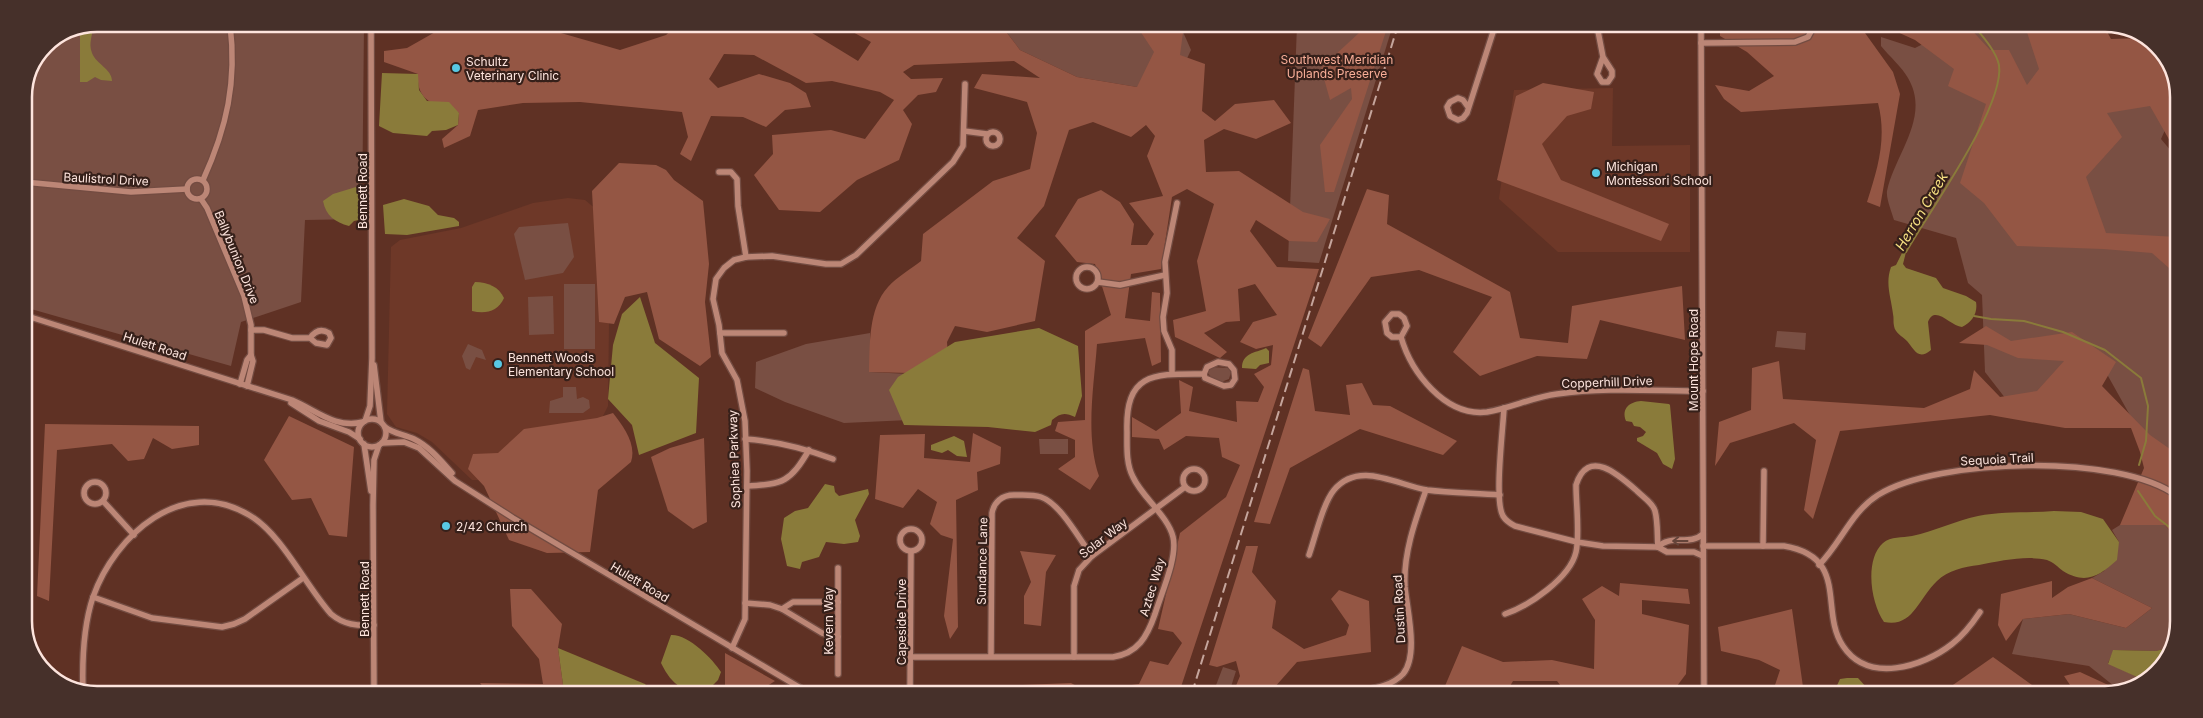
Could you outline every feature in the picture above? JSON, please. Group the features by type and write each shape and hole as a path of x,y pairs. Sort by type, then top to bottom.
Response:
{"street":[{"path":"203,180 219,142 228,111 232,83 231,33"},
{"name":"Bennett Road","path":"364,422 370,406 372,358 371,33"},
{"path":"1468,108 1493,33"},
{"path":"1599,33 1603,57"},
{"name":"Mount Hope Road","path":"1701,33 1704,686"},
{"path":"1701,43 1795,42 1808,37 1810,33"},
{"name":"Sophiea Parkway","path":"732,648 745,619 745,439 737,380 722,353 713,299 716,279 724,268 734,260 746,257 765,255 826,264 840,264 856,255 953,162 963,146 964,84"},
{"path":"964,131 987,134"},
{"path":"719,172 731,172 737,179 738,206 746,257"},
{"path":"193,179 203,180 207,186 207,191 201,199 191,198 187,190 188,184 193,179"},
{"name":"Baulistrol Drive","path":"33,183 131,192 187,190"},
{"name":"Ballybunion Drive","path":"201,199 207,208 244,294 248,310 253,361 247,386"},
{"path":"1172,374 1172,350 1163,321 1167,294 1166,259 1177,203"},
{"path":"1090,267 1097,273 1098,282 1093,288 1084,289 1077,284 1076,275 1082,268 1090,267"},
{"path":"1098,282 1120,285 1165,275"},
{"name":"Copperhill Drive","path":"1401,337 1392,337 1387,333 1385,322 1392,314 1399,314 1406,321 1405,331 1401,337 1404,350 1417,371 1431,389 1449,403 1464,409 1485,412 1556,394 1624,390 1703,391"},
{"name":"Hulett Road","path":"33,318 292,400 336,422 353,424 364,422"},
{"path":"251,330 264,330 292,338 310,338"},
{"path":"720,333 784,333"},
{"name":"Ballybunion Drive","path":"240,384 247,360 251,354"},
{"name":"Bennett Road","path":"372,358 383,425"},
{"name":"Aztec Way","path":"1218,362 1231,365 1236,376 1232,384 1224,386 1209,381 1204,374 1208,365 1218,362"},
{"name":"Aztec Way","path":"911,657 1074,657 1122,655 1136,648 1147,636 1174,549 1171,530 1131,472 1128,454 1128,411 1131,396 1141,383 1154,376 1204,374"},
{"name":"Hulett Road","path":"280,397 319,421 349,432 362,441"},
{"path":"1504,408 1500,495 1503,516 1515,526 1577,542 1603,546 1658,547 1667,552 1694,552 1703,556"},
{"path":"372,419 383,425 385,437 380,444 371,446 362,441 359,432 364,422 372,419"},
{"name":"Hulett Road","path":"383,425 397,434 413,438 429,449 461,485"},
{"path":"745,439 773,441 809,450 833,459"},
{"name":"Bennett Road","path":"362,441 373,505"},
{"name":"Hulett Road","path":"380,444 404,442 419,448 461,485 513,518 798,686"},
{"name":"Bennett Road","path":"374,686 374,460 380,444"},
{"path":"746,486 777,484 797,470 809,450"},
{"path":"1505,614 1522,608 1563,574 1575,557 1577,542 1576,485 1579,476 1589,468 1604,466 1633,488 1655,510 1658,547"},
{"name":"Sequoia Trail","path":"1820,565 1836,546 1857,513 1876,496 1900,485 1953,472 1998,467 2085,467 2152,482 2170,492"},
{"name":"Solar Way","path":"1196,469 1204,474 1206,482 1201,490 1192,491 1185,487 1183,478 1188,471 1196,469"},
{"path":"1763,546 1764,471"},
{"path":"1309,554 1328,500 1341,484 1355,476 1367,475 1426,490 1500,495"},
{"name":"Solar Way","path":"1074,657 1074,586 1079,570 1092,556 1185,487"},
{"name":"Dustin Road","path":"1379,686 1394,682 1404,673 1411,651 1405,585 1408,553 1414,524 1426,490"},
{"name":"Sundance Lane","path":"991,656 992,513 999,500 1008,495 1029,495 1047,500 1058,509 1092,556"},
{"path":"103,501 134,534"},
{"path":"84,684 84,646 93,597 109,566 134,534 151,519 173,507 198,502 222,504 244,512 264,526 335,618 350,625 374,625"},
{"name":"Capeside Drive","path":"912,529 920,532 923,540 919,548 911,552 903,548 900,540 904,532 912,529"},
{"path":"1658,547 1664,542 1692,541 1703,534"},
{"path":"1703,546 1784,546 1797,549 1808,555 1820,565 1830,583 1836,631 1840,642 1851,656 1867,666 1880,668 1897,667 1931,657 1954,642 1980,612"},
{"name":"Capeside Drive","path":"910,686 911,552"},
{"name":"Kevern Way","path":"838,568 838,674"},
{"path":"93,597 152,618 222,627 245,619 303,578"},
{"path":"782,609 793,602 838,602"},
{"path":"745,603 770,605 782,609 822,633 838,637"}],"shaded area":[{"path":"92,33 92,53 107,70 112,81 101,80 95,77 87,82 80,82 80,35"},
{"path":"382,73 418,74 419,90 427,101 449,102 459,113 458,125 446,130 432,131 427,136 393,133 379,126"},
{"name":"Michigan Montessori School","path":"1613,88 1612,146 1690,145 1690,252 1558,252 1499,199 1514,90"},
{"path":"356,187 365,201 363,219 354,221 349,226 339,223 326,211 323,201 333,194"},
{"name":"Bennett Woods Elementary School","path":"568,198 585,200 597,210 609,323 608,406 602,418 486,480 472,480 432,442 417,433 396,427 387,414 391,247 400,240 461,228 533,203"},
{"path":"404,199 429,206 438,215 454,218 459,222 459,226 407,235 385,234 383,205"},
{"path":"1903,251 1906,252 1903,264 1906,268 1936,278 1943,288 1966,296 1976,302 1974,317 1962,327 1939,316 1931,317 1928,322 1931,350 1923,354 1917,353 1897,333 1894,324 1888,279 1891,267 1896,265"},
{"path":"475,282 489,284 499,291 504,298 495,309 486,312 472,311 472,287"},
{"path":"640,297 655,343 699,378 696,433 639,455 632,425 608,399 613,345 622,314"},
{"path":"1039,328 1078,346 1082,396 1075,417 1068,414 1060,415 1052,420 1051,425 1035,432 988,427 904,425 889,390 898,377 955,342"},
{"path":"1266,348 1269,351 1269,363 1260,365 1256,369 1242,368 1244,359 1247,356"},
{"path":"1641,401 1670,405 1675,459 1672,469 1663,464 1657,453 1637,441 1637,438 1643,436 1646,432 1640,427 1634,426 1632,422 1626,421 1626,409 1630,404"},
{"path":"954,436 964,441 967,457 957,456 948,450 942,453 931,450 931,445"},
{"path":"825,484 834,486 835,492 839,496 868,489 869,494 855,520 860,536 858,542 844,544 826,542 819,557 802,562 800,569 787,566 781,539 784,518 795,511 808,508"},
{"path":"2054,511 2081,512 2103,519 2119,542 2117,560 2098,574 2085,578 2071,575 2047,560 2031,558 2013,559 1962,568 1941,577 1930,588 1909,616 1902,621 1894,623 1884,622 1879,614 1873,594 1873,560 1877,551 1886,541 1893,538 1920,534 1987,514"},
{"path":"671,635 678,636 699,648 721,672 718,680 712,686 680,686 670,678 661,663"},
{"path":"558,648 647,686 563,686"},
{"path":"2164,649 2151,666 2138,677 2108,664 2113,650 2156,651"},
{"path":"1858,678 1865,686 1837,686 1840,679"}],"green space":[{"path":"98,33 364,33 362,219 305,220 301,302 241,322 231,366 33,310 34,85 37,73 52,52 73,37"},
{"path":"433,33 561,33 620,50 668,33 812,33 858,61 871,42 855,33 1007,33 1020,50 1077,77 1137,87 1154,52 1141,33 1183,33 1180,55 1205,64 1202,111 1215,121 1235,104 1274,100 1291,123 1256,139 1224,129 1204,140 1206,172 1239,171 1303,212 1330,219 1317,242 1289,241 1256,220 1250,231 1277,267 1319,269 1181,686 1124,686 1139,684 1150,661 1168,665 1182,643 1173,632 1158,629 1180,533 1226,497 1240,465 1222,457 1219,438 1186,436 1164,450 1159,439 1132,437 1132,417 1156,431 1181,413 1179,380 1193,387 1189,411 1237,422 1236,401 1258,402 1264,387 1254,374 1271,365 1273,345 1256,349 1240,342 1253,322 1277,315 1255,284 1238,289 1240,321 1226,322 1204,333 1227,352 1220,358 1175,337 1173,320 1206,311 1197,261 1214,204 1187,189 1172,197 1161,269 1131,274 1125,318 1150,321 1152,292 1160,293 1161,362 1152,366 1145,338 1097,344 1091,427 1092,444 1099,476 1090,490 1058,469 1075,457 1075,440 1055,431 1058,422 1085,420 1085,331 1111,315 1095,264 1077,262 1055,236 1078,199 1101,190 1120,202 1134,224 1131,245 1147,245 1154,234 1129,203 1163,196 1147,156 1155,136 1146,125 1131,137 1093,122 1069,130 1044,206 1017,238 1045,261 1035,321 987,332 955,326 947,342 949,374 869,372 873,316 881,296 888,287 921,261 923,234 993,181 1030,169 1037,133 1027,102 974,88 982,74 1040,78 1014,61 914,65 903,72 911,79 943,78 936,92 918,95 903,110 912,124 899,160 857,180 820,212 779,210 754,175 773,154 772,135 831,130 865,139 894,100 880,92 832,81 806,83 754,55 724,54 709,79 718,88 759,74 790,83 806,93 811,107 785,110 766,127 743,117 711,116 691,161 680,154 688,137 682,112 580,102 523,103 478,110 470,136 444,148 442,139 458,125 459,113 435,105 424,97 418,84 418,74 384,62 384,51 407,48"},
{"path":"1007,33 1184,33 1191,50 1175,84 1137,87 1077,77 1020,50"},
{"name":"Southwest Meridian Uplands Preserve","path":"1297,33 1391,33 1319,263 1288,261"},
{"path":"1359,33 1385,33 1334,192 1325,192 1320,145 1352,99 1351,88 1330,100 1321,68"},
{"path":"1720,33 1865,33 1893,72 1900,94 1880,207 1867,202 1880,153 1882,128 1878,103 1741,112 1724,99 1715,85 1749,91 1774,76 1747,52 1720,36"},
{"path":"1900,33 1974,33 1990,50 2009,50 2027,85 2039,69 2027,33 2108,33 2111,39 2133,38 2148,49 2166,73 2168,81 2170,94 2170,141 2150,106 2107,113 2122,137 2086,177 2106,233 2170,237 2170,269 2152,253 2017,246 1984,203 1960,183 1986,104 1948,86 1954,69 1915,40"},
{"path":"1972,33 2047,33 2158,96 2170,119 2161,139 2170,150 2170,462 2150,451 2108,376 2081,359 2055,385 2009,403 1985,372 1982,295 1968,283 1956,238 1894,220 1888,202 1887,191 1914,121 1916,107 1914,93 1908,78 1881,46 1881,37 1915,48 1927,42 1981,48"},
{"path":"1543,83 1594,92 1591,109 1567,116 1542,144 1561,180 1669,224 1661,241 1497,180 1516,96"},
{"path":"619,163 656,165 666,170 674,180 703,201 709,264 705,302 711,357 700,366 659,339 647,292 625,297 614,324 599,322 592,191"},
{"path":"1367,189 1389,195 1387,224 1510,292 1520,338 1568,343 1572,306 1682,286 1685,340 1600,320 1587,359 1537,356 1480,376 1453,352 1492,297 1419,270 1371,277 1321,347 1308,338"},
{"path":"568,223 574,257 563,273 525,280 514,234 519,227"},
{"path":"564,284 595,284 595,349 564,349"},
{"path":"553,296 554,334 529,335 528,297"},
{"path":"1986,326 2011,341 2072,332 2116,362 2102,386 2150,435 2170,449 2170,531 2165,525 2120,525 2144,468 2131,428 2065,428 1990,415 1840,431 1813,519 1804,510 1816,440 1794,423 1730,443 1715,466 1719,422 1751,410 1752,368 1779,361 1783,399 1924,408 1970,389 1974,370 2000,397 2037,391 2064,361 2018,358 1987,345 1959,343"},
{"path":"1777,331 1806,333 1805,350 1775,347"},
{"path":"870,333 870,372 909,374 909,420 844,423 785,402 755,388 756,362 806,344"},
{"path":"468,344 482,350 486,360 476,357 470,370 466,368 462,356"},
{"path":"1211,367 1228,368 1231,372 1229,379 1221,382 1211,377 1208,373"},
{"path":"1303,368 1309,370 1315,411 1350,415 1346,385 1362,383 1373,405 1390,406 1457,441 1443,455 1360,429 1290,468 1270,524 1254,522"},
{"path":"563,387 576,387 577,399 583,397 589,400 590,408 583,413 549,413 550,401 563,397"},
{"path":"613,413 631,442 631,462 598,490 590,552 547,553 509,540 484,486 468,469 473,454 498,453 524,429 597,418"},
{"path":"289,416 354,447 347,537 329,535 311,498 292,500 264,460"},
{"path":"45,424 199,426 199,445 172,449 153,438 144,459 128,461 112,444 57,450 49,601 37,596"},
{"path":"973,433 1001,447 1000,464 977,472 978,490 956,500 958,627 950,639 944,616 953,539 941,535 930,524 937,502 918,489 903,508 875,499 880,435 925,434 924,458 970,462"},
{"path":"704,438 707,522 693,529 668,511 651,457 670,448"},
{"path":"1039,439 1068,439 1068,454 1040,454"},
{"path":"2120,525 2165,525 2170,531 2170,629 2164,649 2156,651 2114,650 2108,663 2138,677 2113,685 2089,666 2012,654 2023,619 2069,614 2126,628 2152,608 2092,578 2104,571 2119,542 2112,530"},
{"path":"1246,546 1258,546 1252,572 1276,601 1272,628 1304,649 1346,635 1349,625 1331,599 1339,590 1369,601 1371,652 1297,662 1276,686 1236,686 1240,676 1236,661 1217,667 1209,665"},
{"path":"1020,551 1056,555 1046,572 1041,626 1024,624 1024,596 1031,582"},
{"path":"2092,578 2152,608 2126,628 2069,614 2023,619 2006,641 1998,625 2001,594 2052,581 2052,598 2068,587"},
{"path":"1620,583 1688,589 1690,604 1642,600 1642,614 1689,625 1686,674 1677,686 1561,686 1557,681 1513,681 1510,686 1445,686 1462,646 1503,662 1552,660 1594,669 1595,620 1582,599 1602,586 1619,596"},
{"path":"510,589 531,589 562,624 558,648 563,686 482,686 480,683 543,684 539,659 512,626"},
{"path":"1792,609 1803,686 1775,686 1780,670 1759,660 1721,651 1718,627"},
{"path":"725,653 775,681 767,686 725,686"},
{"path":"1993,657 2032,685 2031,686 1951,686"},
{"path":"1223,667 1236,671 1231,686 1216,686"},
{"path":"2080,672 2109,686 2071,686 2064,676"},
{"path":"1071,683 1077,686 1000,686"}],"waterway":[{"name":"Herron Creek","path":"1906,252 1963,160 1990,106 1998,83 1999,65 1989,44 1980,33"},
{"name":"Herron Creek","path":"1974,316 2024,321 2063,332 2105,350 2141,378 2148,406 2146,441 2139,465"},
{"name":"Herron Creek","path":"2138,491 2155,516 2170,528"}],"railway":[{"path":"1194,686 1396,33"}],"place":[{"name":"Schultz Veterinary Clinic","path":"456,68"},
{"name":"Michigan Montessori School","path":"1596,173"},
{"name":"Bennett Woods Elementary School","path":"498,364"},
{"name":"2/42 Church","path":"446,526"}]}
